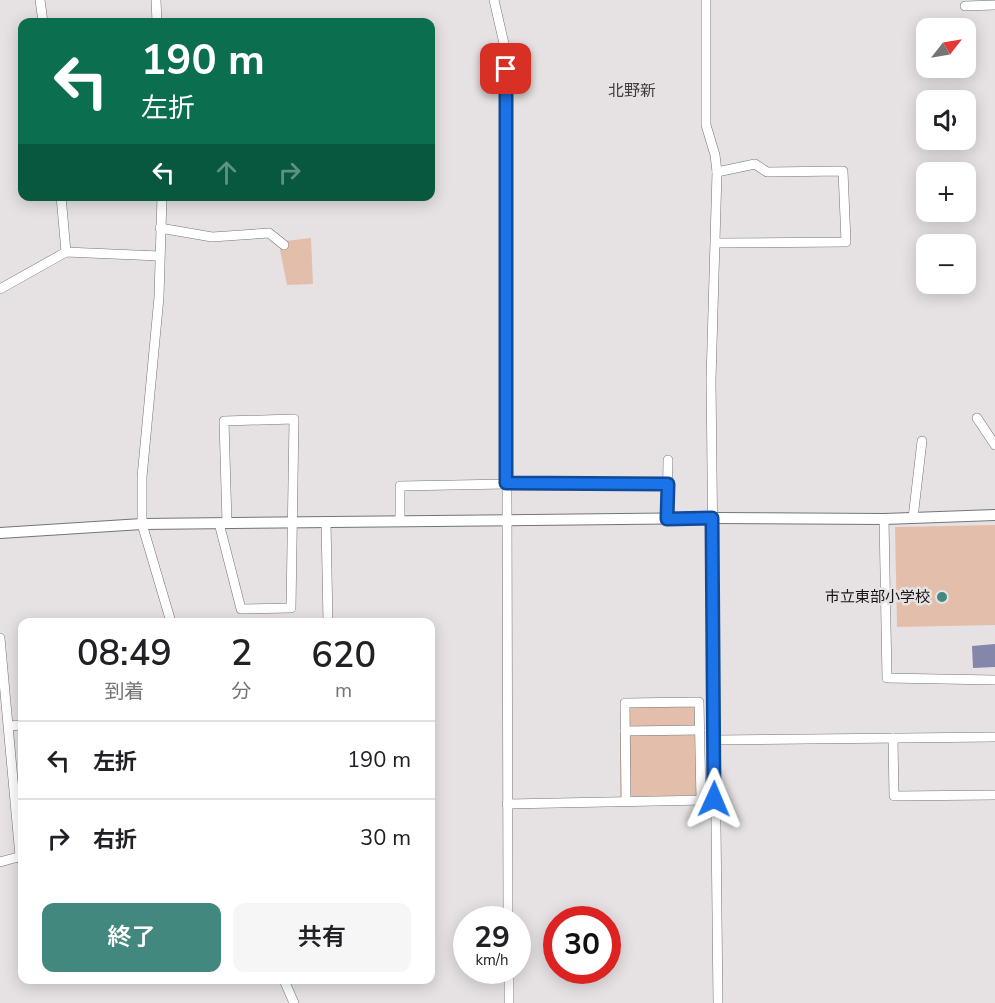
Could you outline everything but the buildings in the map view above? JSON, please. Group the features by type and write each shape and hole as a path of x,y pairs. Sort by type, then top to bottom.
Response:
{"street":[{"path":"40,0 42,18"},
{"path":"156,0 157,18"},
{"path":"494,0 505,48 506,69 508,906"},
{"path":"706,0 706,125 716,155 717,172 711,380 718,1003"},
{"path":"965,6 995,5"},
{"path":"716,243 846,242 843,171 767,172 755,164 717,172"},
{"path":"61,201 66,252"},
{"path":"162,201 159,297 142,477 142,524 170,618"},
{"path":"160,228 212,237 269,233 284,245"},
{"path":"0,289 66,252 159,256"},
{"path":"977,418 995,445"},
{"path":"294,419 291,608 241,609 223,523 224,421 294,419"},
{"path":"913,518 922,441"},
{"path":"667,519 668,460"},
{"path":"400,521 400,486 506,483 668,484"},
{"path":"0,533 142,524 712,518 884,519 995,515"},
{"path":"884,519 887,678 995,680"},
{"path":"326,522 328,618"},
{"path":"0,639 18,817"},
{"path":"626,801 625,703 699,702 701,800"},
{"path":"9,726 18,725"},
{"path":"625,731 700,730"},
{"path":"715,740 995,737"},
{"path":"893,738 894,796 995,795"},
{"path":"507,804 714,799"},
{"path":"0,862 18,859"},
{"path":"286,984 294,1003"},
{"path":"509,984 509,1003"}],"shaded area":[{"path":"311,238 313,284 287,285 280,250 285,241"},
{"name":"市立東部小学校","path":"995,525 995,625 897,627 895,527"},
{"path":"702,699 704,795 620,797 620,700"}],"water":[{"path":"995,644 995,667 973,668 972,646"}],"place":[{"name":"市立東部小学校","path":"942,597"}],"district":[{"name":"北野新","path":"632,90"}],"route":[{"path":"506,69 506,483 668,484 667,519 712,518 714,799"}]}
